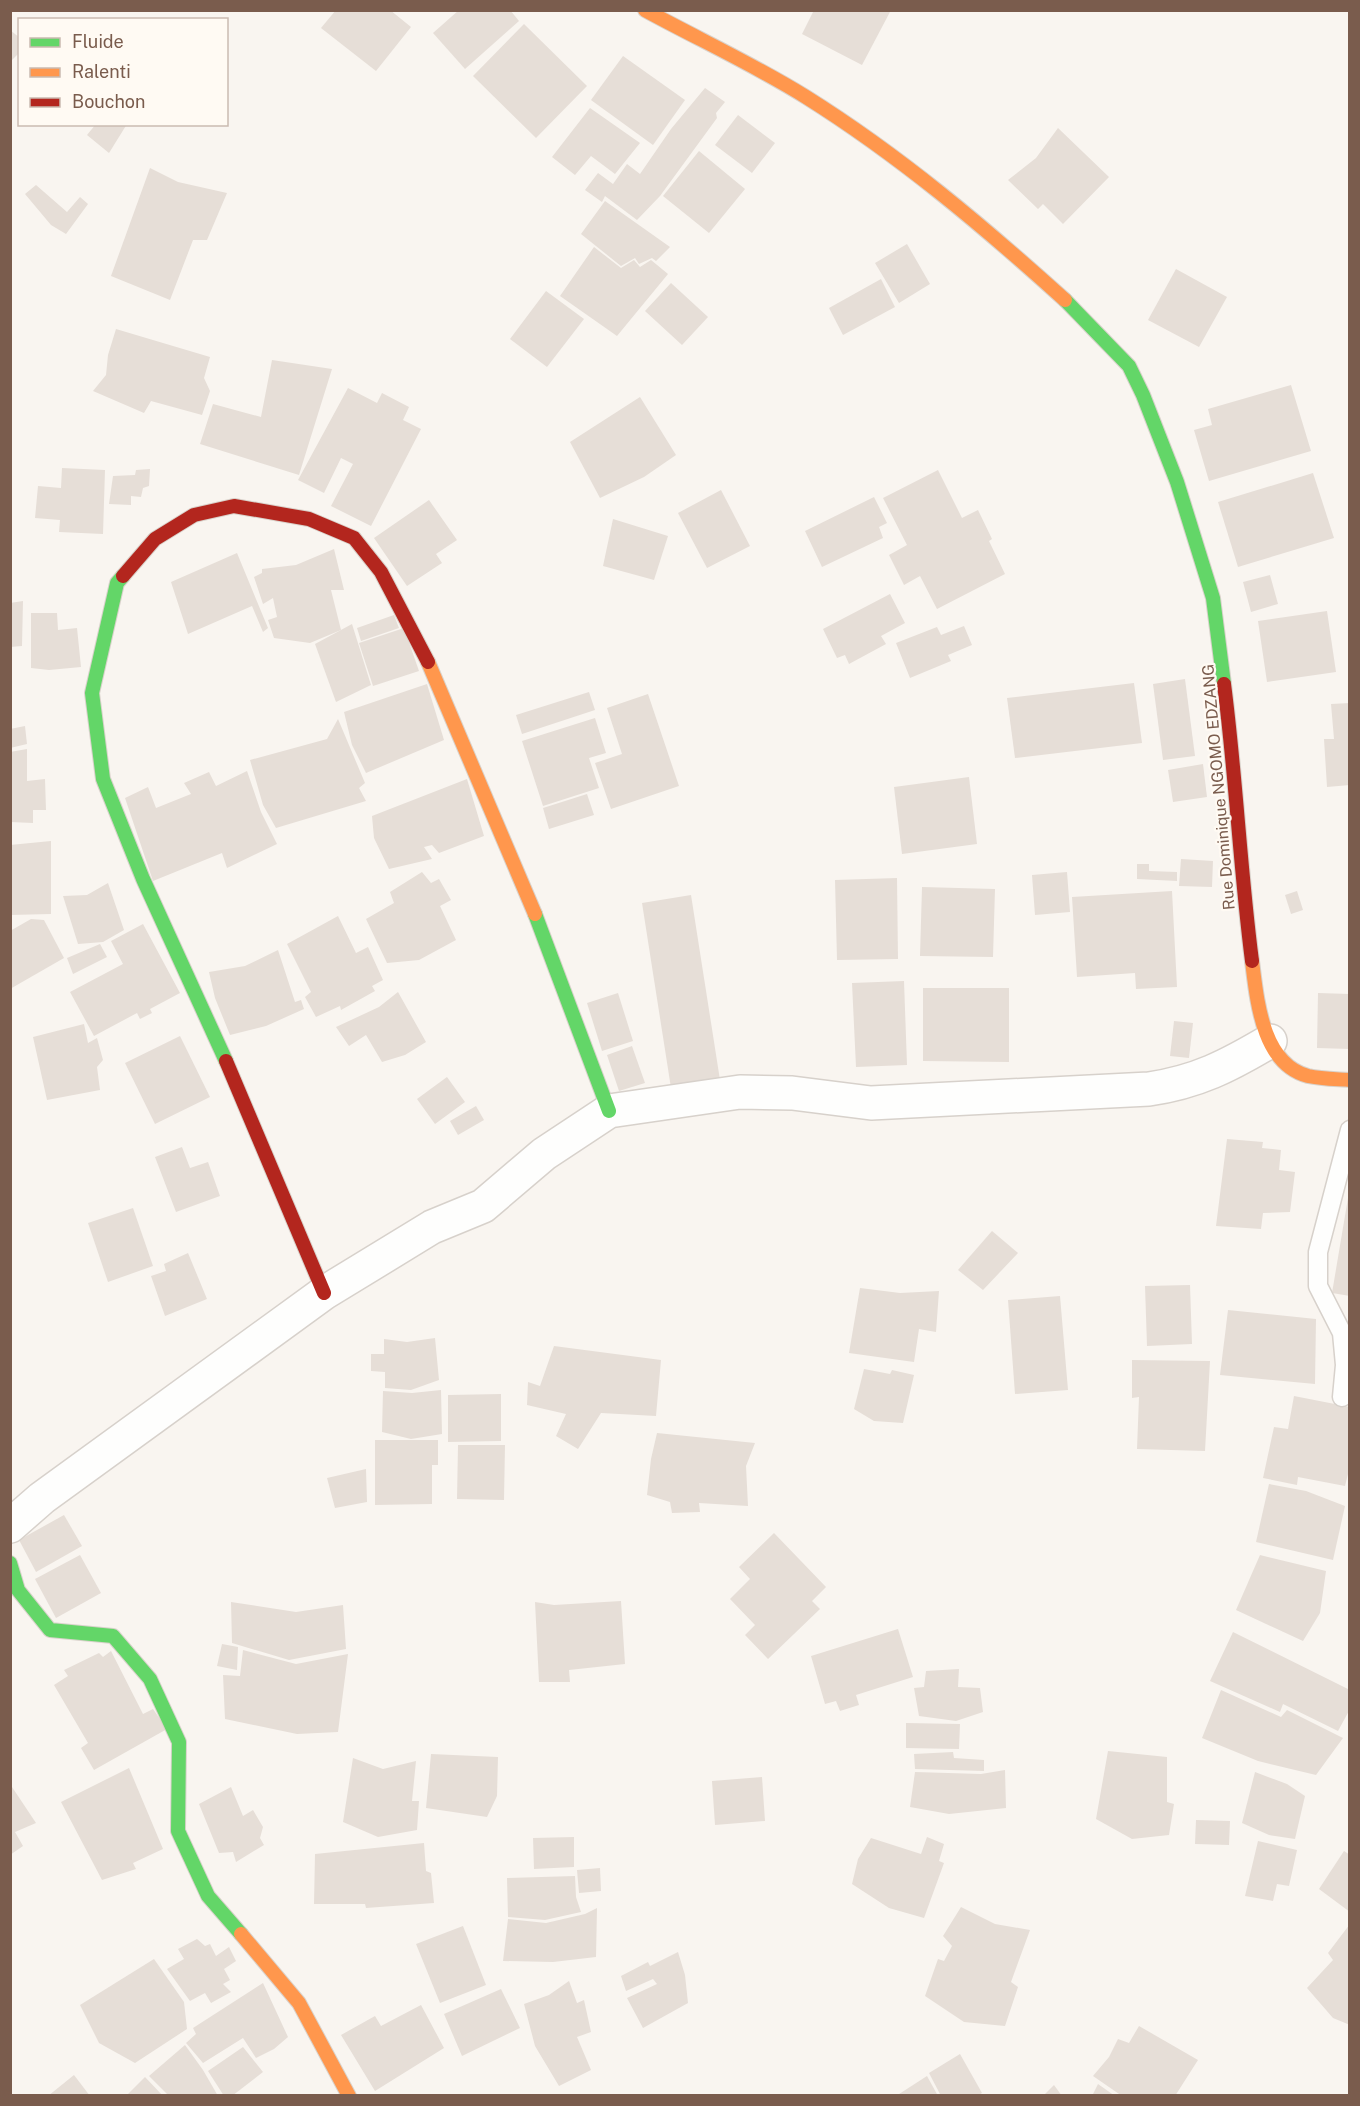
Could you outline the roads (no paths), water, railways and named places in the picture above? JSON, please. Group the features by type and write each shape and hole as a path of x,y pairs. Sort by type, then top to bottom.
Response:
{"street":[{"name":"Rue Dominique NGOMO EDZANG","path":"645,10 805,96 887,152 968,213 1084,318 1129,366 1143,395 1177,482 1213,598 1225,679 1240,818 1241,864 1258,1018 1283,1064 1307,1076 1350,1080"},
{"path":"324,1293 222,1052 143,879 103,779 92,693 117,583 155,539 194,515 234,507 309,519 354,538 381,572 418,638 531,902 609,1111"},
{"path":"10,1526 42,1498 324,1293 432,1227 483,1206 544,1154 609,1111 740,1092 792,1093 871,1103 1149,1089 1178,1084 1215,1072 1270,1041"},
{"path":"10,1563 18,1590 50,1630 113,1636 150,1680 179,1742 178,1831 208,1896 299,2003 349,2096"}],"lane":[{"path":"1342,1397 1345,1365 1342,1334 1318,1286 1318,1252 1350,1130"}]}
